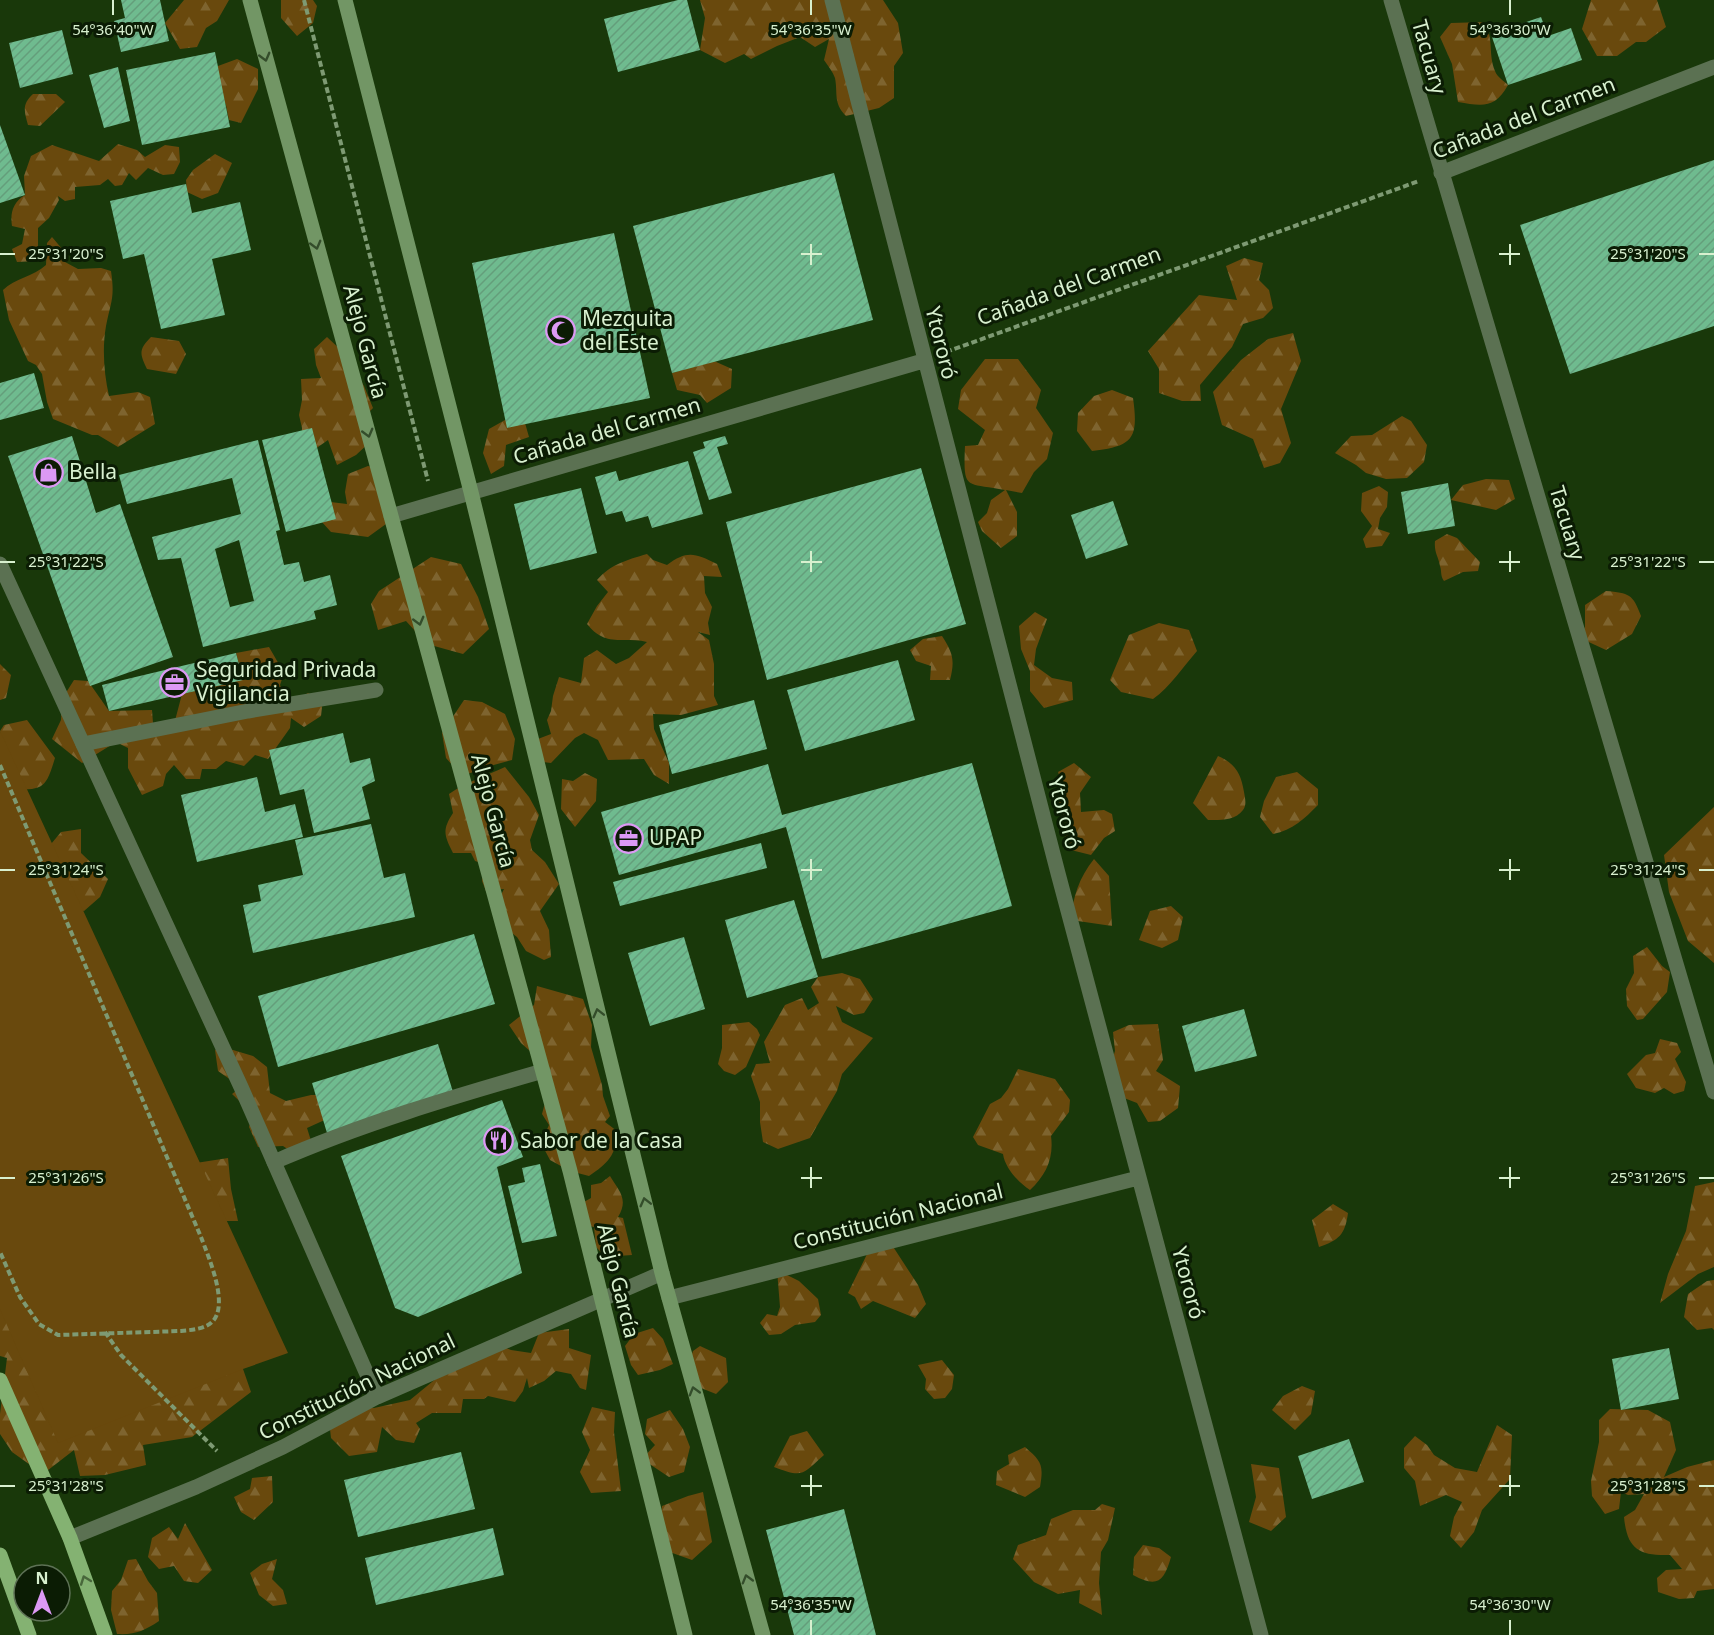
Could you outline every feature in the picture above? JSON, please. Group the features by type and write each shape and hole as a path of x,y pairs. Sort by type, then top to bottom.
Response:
{"main road":[{"path":"0,1380 70,1538 105,1635"},
{"path":"0,1555 29,1635"}],"street":[{"name":"Alejo García","path":"250,0 570,1171 685,1635"},
{"path":"345,0 471,492 662,1273 763,1635"},
{"name":"Ytororó","path":"832,0 923,361 1261,1635"},
{"name":"Tacuary","path":"1391,0 1714,1092"},
{"name":"Cañada del Carmen","path":"1441,173 1714,68"},
{"name":"Cañada del Carmen","path":"391,516 923,361"},
{"path":"0,564 274,1162 378,1397"},
{"path":"83,744 248,711 376,690"},
{"path":"274,1162 321,1142 431,1104 543,1071"},
{"name":"Constitución Nacional","path":"669,1298 1138,1178"},
{"name":"Constitución Nacional","path":"70,1538 196,1487 283,1447 378,1397 662,1273"}],"path":[{"path":"304,0 434,502"},
{"name":"Cañada del Carmen","path":"923,361 1441,173"},
{"path":"0,765 201,1237 216,1276 218,1312 213,1322 200,1328 181,1331 58,1335 39,1324 20,1297 0,1252"},
{"path":"105,1332 122,1355 234,1469"}],"green space":[{"path":"184,0 229,0 217,21 206,28 197,47 180,49 165,23"},
{"path":"281,0 313,0 317,6 313,23 297,36 281,18"},
{"path":"700,0 883,0 898,23 903,53 894,66 894,98 879,108 846,116 839,107 834,76 824,60 829,39 815,47 800,37 751,59 744,54 725,63 700,50 705,18"},
{"path":"1591,0 1657,0 1666,27 1646,42 1636,42 1617,56 1597,56 1582,29"},
{"path":"1485,22 1495,71 1508,85 1493,102 1481,105 1458,102 1452,64 1440,37 1451,23"},
{"path":"237,59 258,69 258,89 241,123 229,120 226,105 214,80 218,66"},
{"path":"33,94 56,94 65,102 40,126 28,125 25,108"},
{"path":"118,144 137,150 145,157 165,145 179,147 180,162 174,174 163,175 148,168 136,180 129,173 122,185 115,186 108,179 100,185 75,187 75,199 65,201 58,196 59,200 49,218 38,228 36,261 17,262 12,249 22,244 25,229 12,226 12,212 15,204 25,195 24,176 31,156 52,145 99,161"},
{"path":"215,154 232,163 218,193 202,199 187,192 186,180 193,170"},
{"path":"52,237 63,250 65,262 78,269 101,268 111,271 112,294 104,352 109,396 138,392 150,397 155,424 118,447 98,435 92,435 53,419 42,374 36,365 28,361 9,320 3,290 46,265 47,243"},
{"path":"1244,258 1263,263 1259,280 1269,290 1273,308 1263,318 1243,324 1232,347 1200,385 1201,401 1182,401 1159,393 1159,369 1148,351 1199,295 1237,300 1226,266"},
{"path":"1293,333 1301,361 1281,409 1291,443 1280,463 1264,468 1253,439 1222,425 1213,392 1241,360 1268,339"},
{"path":"151,337 179,341 186,354 176,374 147,369 142,349"},
{"path":"327,337 344,353 364,386 373,408 366,415 370,442 356,455 337,465 328,440 308,454 301,444 302,428 299,415 302,400 301,379 321,378 316,365 314,349"},
{"path":"985,359 1018,359 1041,390 1036,408 1053,433 1047,459 1034,472 1022,493 1006,490 1017,512 1017,536 1001,548 982,531 978,522 987,513 991,500 1005,490 975,485 966,478 965,446 978,445 985,430 958,409 961,390"},
{"path":"714,361 732,369 731,388 707,403 700,395 677,390 672,373"},
{"path":"1112,390 1133,398 1135,423 1133,432 1130,438 1116,447 1092,451 1077,431 1078,413 1094,396"},
{"path":"523,416 529,437 506,445 504,466 491,474 483,453 489,429 505,420"},
{"path":"1402,416 1411,421 1427,445 1424,462 1407,478 1386,479 1366,473 1335,453 1351,436 1372,435"},
{"path":"368,466 380,469 386,524 368,537 331,532 311,510 314,500 347,504 345,492 348,474"},
{"path":"1486,479 1509,480 1515,499 1496,510 1451,500 1463,485"},
{"path":"1379,486 1388,492 1387,507 1380,518 1378,529 1390,533 1382,546 1366,548 1363,539 1372,526 1361,511 1362,493"},
{"path":"1447,534 1457,538 1480,562 1478,571 1463,572 1444,581 1435,541"},
{"path":"647,554 653,560 667,565 686,555 703,557 717,564 722,577 704,576 705,593 712,607 708,623 710,635 698,632 709,640 714,664 714,696 718,705 681,715 653,714 654,729 669,763 669,784 654,775 644,759 608,760 598,740 584,733 575,738 551,763 535,761 530,742 551,734 547,720 559,677 581,683 584,658 597,650 616,664 629,658 647,642 608,639 587,624 608,592 597,580 614,566"},
{"path":"431,557 461,564 478,597 489,629 463,654 427,644 406,621 378,630 371,604 379,591"},
{"path":"1606,591 1629,596 1641,616 1632,634 1606,650 1580,638 1585,627 1585,605"},
{"path":"1035,612 1047,619 1036,649 1034,665 1052,678 1072,682 1073,700 1044,708 1030,691 1030,671 1021,649 1019,626"},
{"path":"1159,623 1189,630 1197,651 1171,683 1153,699 1121,692 1110,680 1129,635"},
{"path":"942,636 952,657 950,680 930,680 931,666 916,661 910,650 923,639"},
{"path":"269,647 284,673 280,685 289,704 308,693 323,699 321,716 304,727 291,718 290,728 268,759 255,755 244,766 226,761 216,769 202,769 200,779 186,779 174,765 166,774 163,786 142,795 128,768 128,748 116,742 82,763 52,739 61,720 62,699 74,680 88,681 109,711 152,710 153,723 172,732 182,694 243,679 236,653"},
{"path":"0,664 11,675 6,698 0,700"},
{"path":"464,700 482,702 505,714 515,739 512,760 462,776 446,758 442,733"},
{"path":"27,720 55,758 48,777 41,786 9,790 0,731 4,725"},
{"path":"0,731 288,1353 58,1443 0,1309"},
{"path":"1218,756 1237,770 1243,786 1245,804 1240,814 1236,816 1208,820 1193,803"},
{"path":"1074,763 1091,777 1080,793 1081,812 1104,810 1112,814 1115,831 1104,838 1091,855 1063,848 1067,824 1056,807 1065,793 1058,772"},
{"path":"505,767 529,797 539,815 530,840 532,850 545,862 559,884 540,911 549,930 551,957 544,960 526,951 517,937 503,926 497,903 504,889 486,891 482,881 485,864 475,861 471,853 453,853 446,837 447,824 453,813 449,794"},
{"path":"1297,772 1318,789 1318,805 1292,827 1273,834 1260,817 1264,801 1276,777"},
{"path":"585,773 597,779 596,801 575,827 561,809 562,779 573,781"},
{"path":"1714,807 1714,963 1688,941 1669,892 1664,855"},
{"path":"81,829 81,853 108,879 100,897 84,911 36,900 22,879 61,832"},
{"path":"1094,859 1109,876 1112,926 1071,920 1078,888 1084,873"},
{"path":"1171,906 1183,917 1178,940 1162,948 1139,940 1150,911"},
{"path":"1647,947 1662,966 1670,972 1667,992 1643,1019 1637,1020 1627,1006 1626,989 1634,973 1633,956"},
{"path":"842,973 860,979 873,999 864,1013 854,1015 836,1006 842,1022 873,1038 842,1074 837,1091 810,1138 778,1149 763,1142 760,1102 751,1076 756,1064 770,1063 764,1042 785,1005 802,998 808,1010 819,1003 811,987 818,977"},
{"path":"537,986 583,999 592,1025 591,1047 610,1116 605,1122 617,1131 617,1139 610,1158 589,1176 570,1171 550,1160 541,1143 549,1125 542,1114 549,1088 543,1063 521,1043 509,1025 534,1005"},
{"path":"749,1022 760,1035 746,1067 735,1075 724,1071 718,1064 722,1048 722,1025"},
{"path":"1158,1024 1163,1060 1156,1071 1180,1086 1178,1108 1160,1121 1148,1122 1137,1103 1124,1098 1109,1071 1115,1051 1113,1032 1129,1025"},
{"path":"1660,1039 1677,1043 1681,1052 1675,1059 1686,1082 1684,1091 1674,1094 1664,1088 1655,1093 1636,1088 1627,1074 1646,1055 1655,1053"},
{"path":"223,1047 253,1056 267,1067 270,1093 286,1101 311,1095 328,1095 340,1113 307,1128 312,1144 295,1154 283,1146 258,1147 249,1127 253,1114 232,1094 241,1087 218,1071 215,1050"},
{"path":"1018,1069 1055,1079 1070,1100 1069,1112 1051,1136 1048,1166 1030,1190 1013,1174 1003,1154 978,1145 973,1137 990,1104 1001,1098"},
{"path":"228,1158 231,1189 238,1221 211,1221 183,1165"},
{"path":"610,1176 622,1195 623,1205 618,1217 623,1218 632,1255 618,1256 610,1262 596,1247 594,1227 577,1223 573,1208 591,1198 591,1185 601,1183"},
{"path":"1714,1182 1714,1267 1698,1274 1660,1303 1668,1274 1686,1231 1695,1186"},
{"path":"1333,1204 1348,1213 1345,1227 1340,1236 1319,1247 1312,1220"},
{"path":"890,1242 918,1285 926,1304 915,1318 873,1301 861,1309 855,1297 848,1293 871,1246"},
{"path":"777,1270 799,1281 818,1299 821,1315 815,1322 795,1325 781,1334 769,1335 760,1323 767,1314 777,1316 780,1307"},
{"path":"0,1271 243,1338 243,1369 251,1392 192,1437 143,1445 146,1465 105,1475 80,1476 74,1450 43,1474 12,1452 0,1434 0,1414 7,1358 0,1356"},
{"path":"1714,1280 1714,1330 1712,1328 1697,1330 1684,1317 1688,1294 1707,1281"},
{"path":"653,1328 663,1339 673,1364 660,1370 638,1375 631,1365 625,1346 634,1334"},
{"path":"569,1329 569,1348 591,1355 586,1390 580,1388 571,1374 556,1371 544,1381 529,1388 527,1378 523,1391 515,1402 488,1396 484,1399 463,1399 461,1413 432,1413 416,1423 420,1429 414,1443 396,1440 382,1427 377,1452 349,1456 331,1438 329,1420 352,1408 374,1408 410,1400 466,1354 488,1341 511,1350 531,1353 539,1333"},
{"path":"700,1346 726,1358 728,1382 716,1394 701,1388 687,1368 693,1351"},
{"path":"942,1360 954,1375 952,1389 945,1398 934,1399 925,1389 926,1379 918,1365"},
{"path":"1302,1386 1315,1391 1311,1414 1295,1430 1272,1410 1283,1396"},
{"path":"592,1407 615,1412 614,1432 621,1491 591,1493 580,1472 590,1450 582,1432"},
{"path":"1610,1409 1648,1410 1670,1422 1676,1450 1664,1477 1687,1467 1714,1460 1714,1589 1697,1591 1694,1598 1679,1599 1658,1592 1657,1578 1666,1570 1682,1569 1670,1555 1643,1552 1636,1548 1628,1537 1624,1517 1635,1510 1644,1494 1628,1495 1621,1492 1619,1509 1605,1514 1592,1496 1591,1481 1599,1442 1599,1420"},
{"path":"670,1410 683,1429 690,1447 684,1472 669,1477 642,1459 655,1445 645,1434 647,1419"},
{"path":"1497,1425 1512,1435 1510,1479 1482,1510 1474,1532 1461,1548 1450,1536 1454,1517 1462,1502 1446,1495 1420,1506 1415,1481 1404,1468 1404,1448 1415,1436 1427,1445 1434,1455 1455,1468 1477,1472"},
{"path":"807,1431 824,1455 802,1473 791,1473 774,1467 790,1436"},
{"path":"1025,1447 1038,1460 1042,1473 1040,1487 1025,1497 996,1485 997,1471 1009,1464 1008,1455"},
{"path":"1251,1464 1279,1468 1286,1517 1271,1531 1249,1522 1256,1497"},
{"path":"272,1476 273,1502 254,1520 241,1512 234,1497 250,1489 252,1478"},
{"path":"703,1492 712,1542 692,1560 664,1550 659,1531 662,1506"},
{"path":"1102,1504 1115,1508 1108,1540 1101,1552 1099,1583 1102,1615 1079,1603 1080,1590 1058,1594 1034,1582 1013,1559 1018,1545 1046,1535 1051,1519 1073,1510 1095,1510"},
{"path":"185,1523 212,1570 198,1583 184,1581 174,1566 159,1569 148,1557 152,1538 169,1527 178,1539"},
{"path":"1143,1545 1159,1548 1171,1557 1162,1577 1154,1582 1133,1575 1134,1557"},
{"path":"136,1559 157,1593 159,1621 139,1632 117,1634 111,1610 112,1591 121,1580 128,1560"},
{"path":"277,1559 272,1579 283,1590 287,1604 273,1606 259,1595 250,1573 262,1564"}],"building":[{"path":"121,0 160,0 169,41 121,52 114,21 125,18"},
{"path":"678,0 687,0 700,50 618,72 604,19"},
{"path":"1541,17 1548,36 1571,28 1582,60 1508,85 1491,34"},
{"path":"62,30 73,74 20,88 9,43"},
{"path":"215,52 230,127 142,145 126,70"},
{"path":"118,67 130,121 104,128 89,75"},
{"path":"0,125 25,195 0,203"},
{"path":"1714,160 1714,326 1570,374 1520,225"},
{"path":"834,173 873,320 672,373 633,226"},
{"path":"186,184 192,213 240,202 251,250 212,259 225,315 161,329 144,254 123,259 110,201"},
{"name":"Mezquita del Este","path":"614,233 650,398 507,428 472,263"},
{"path":"34,373 44,408 0,420 0,383"},
{"path":"312,428 336,519 286,532 262,440"},
{"path":"72,436 96,513 120,504 173,657 90,686 8,456"},
{"path":"725,436 728,444 717,447 732,493 709,500 693,452 705,448 703,442"},
{"path":"258,440 280,530 276,531 284,565 299,562 304,582 330,575 337,605 314,611 316,619 203,647 181,558 158,560 152,537 241,514 232,478 127,504 119,475","holes":["239,540 254,601 230,607 215,549"]},
{"path":"688,461 703,514 652,528 648,516 626,522 622,511 606,515 595,477 616,471 619,481"},
{"path":"921,468 966,624 767,680 726,522"},
{"path":"1448,483 1455,526 1408,534 1401,492"},
{"path":"581,488 597,553 530,570 514,504"},
{"path":"1113,501 1128,545 1086,559 1071,515"},
{"name":"Seguridad Privada Vigilancia","path":"236,653 243,680 109,711 102,685"},
{"path":"898,660 915,720 805,751 787,690"},
{"path":"754,700 767,749 672,774 659,725"},
{"path":"343,733 350,763 370,758 375,781 362,787 370,819 314,833 304,789 280,795 269,750"},
{"path":"972,763 1012,906 822,959 786,827 619,875 601,812 768,764 782,815"},
{"path":"257,777 265,812 295,804 303,837 197,862 181,795"},
{"path":"371,824 384,878 405,873 415,917 253,953 243,905 261,901 258,885 303,875 295,840"},
{"path":"761,843 767,868 620,906 613,882"},
{"path":"794,900 818,977 747,998 725,920"},
{"path":"474,934 495,1004 278,1067 258,996"},
{"path":"684,937 705,1009 650,1026 628,953"},
{"path":"1244,1009 1257,1056 1195,1072 1182,1026"},
{"path":"438,1044 454,1095 327,1133 312,1083"},
{"path":"502,1100 523,1157 497,1167 522,1273 418,1317 395,1308 341,1156"},
{"path":"540,1164 557,1236 522,1243 508,1186 525,1182 522,1168"},
{"path":"1669,1348 1679,1399 1621,1410 1612,1359"},
{"path":"1349,1439 1364,1482 1312,1499 1298,1456"},
{"path":"461,1452 475,1509 358,1537 344,1480"},
{"path":"844,1509 876,1635 794,1635 766,1530"},
{"path":"493,1528 504,1575 376,1605 365,1558"}],"place":[{"name":"Mezquita del Este","path":"561,331"},
{"name":"Bella","path":"48,472"},
{"name":"Seguridad Privada Vigilancia","path":"175,682"},
{"name":"UPAP","path":"628,838"},
{"name":"Sabor de la Casa","path":"499,1141"}]}
